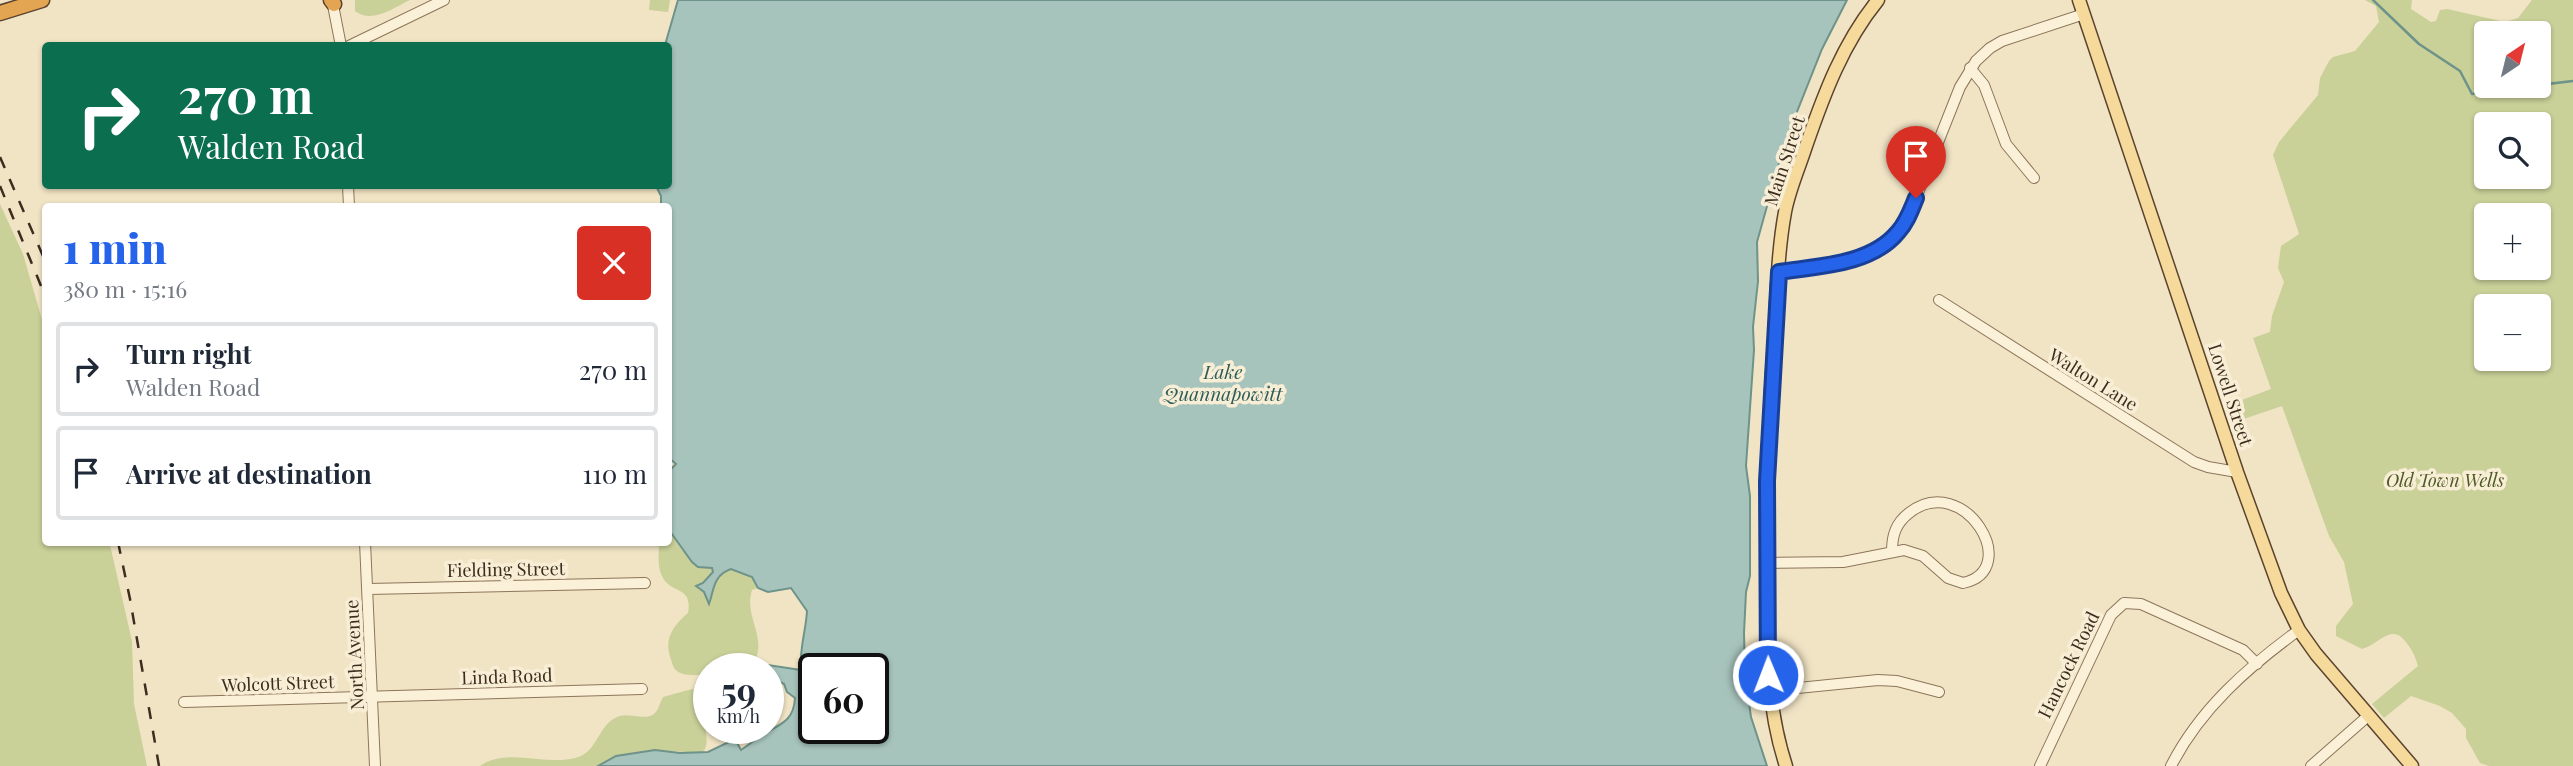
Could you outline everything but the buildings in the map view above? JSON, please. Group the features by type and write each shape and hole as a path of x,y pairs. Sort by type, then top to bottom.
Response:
{"highway":[{"path":"0,13 43,0"}],"main road":[{"name":"Main Street","path":"1786,766 1777,740 1769,691 1767,563 1769,435 1785,211 1820,108 1844,51 1878,0"},
{"name":"Lowell Street","path":"2080,0 2268,562 2299,630 2412,766"}],"street":[{"path":"357,42 444,0"},
{"path":"333,1 340,42"},
{"path":"1779,272 1855,259 1880,248 1897,234 1908,218 1970,68 1985,51 2002,40 2084,14"},
{"path":"1970,68 1984,85 2006,144 2034,178"},
{"name":"Walton Lane","path":"1938,300 2194,462 2237,472"},
{"path":"1767,563 1843,562 1904,550 1923,556 1948,578 1963,583 1980,574 1989,557 1985,534 1978,522 1959,507 1939,503 1919,506 1903,518 1895,531 1892,551"},
{"name":"North Avenue","path":"365,546 375,766"},
{"name":"Fielding Street","path":"368,589 645,583"},
{"name":"Hancock Road","path":"2040,766 2111,615 2124,603 2138,603 2243,650 2257,664"},
{"path":"2171,766 2201,718 2229,688 2299,630"},
{"path":"1769,691 1878,680 1898,681 1939,692"},
{"name":"Linda Road","path":"373,697 642,689"},
{"name":"Wolcott Street","path":"184,702 373,697"},
{"path":"2311,766 2368,716"}],"green space":[{"path":"355,0 410,0 382,13 368,16 355,11"},
{"path":"650,0 670,0 668,12 649,10"},
{"name":"Old Town Wells","path":"2365,0 2412,0 2411,9 2431,22 2436,21 2440,10 2447,9 2501,21 2474,21 2474,98 2552,98 2552,21 2508,21 2518,18 2532,0 2573,0 2573,766 2489,766 2480,763 2466,738 2466,729 2452,713 2411,696 2384,718 2372,704 2418,666 2413,653 2405,641 2395,634 2362,649 2336,636 2336,626 2353,604 2344,562 2329,536 2282,406 2232,423 2226,406 2271,389 2253,338 2270,332 2272,316 2284,282 2278,268 2281,246 2299,234 2273,155 2279,142 2318,95 2320,78 2329,61 2333,57 2355,51 2379,22 2376,6"},
{"path":"0,204 23,254 42,320 42,546 110,546 132,641 134,704 147,766 0,766"},
{"path":"672,535 681,549 692,559 712,567 713,572 698,589 704,592 709,604 721,572 733,570 750,577 758,588 752,590 750,600 758,638 757,653 693,653 693,675 677,671 668,643 678,622 688,613 689,604 684,594 666,582 660,572 659,546 672,546"},
{"path":"693,689 693,744 707,744 702,753 655,750 616,756 598,766 480,766 502,758 563,760 583,755 612,720 624,715 653,715 663,697"}],"water":[{"name":"Lake Quannapowitt","path":"678,0 1847,0 1822,49 1785,142 1757,242 1758,281 1746,466 1750,496 1750,576 1746,592 1744,633 1745,675 1751,717 1767,766 598,766 616,756 655,750 708,752 725,744 738,744 741,750 749,744 784,744 784,722 793,710 795,698 787,692 784,684 784,667 798,670 798,744 889,744 889,653 801,653 807,611 791,588 768,592 758,588 752,577 731,569 717,579 709,604 704,592 696,586 703,583 713,572 712,568 698,567 692,562 672,534 672,468 676,464 672,460 672,203 661,203 658,189 672,189 672,42 666,42"}],"waterway":[{"path":"2373,0 2419,44 2460,71 2474,94"},
{"path":"2552,83 2573,81"}],"railway":[{"path":"0,157 42,254"},
{"path":"0,186 42,288"},
{"path":"119,546 159,766"}],"route":[{"path":"1768,675 1767,481 1779,272 1855,259 1880,248 1900,231 1916,198"}]}
